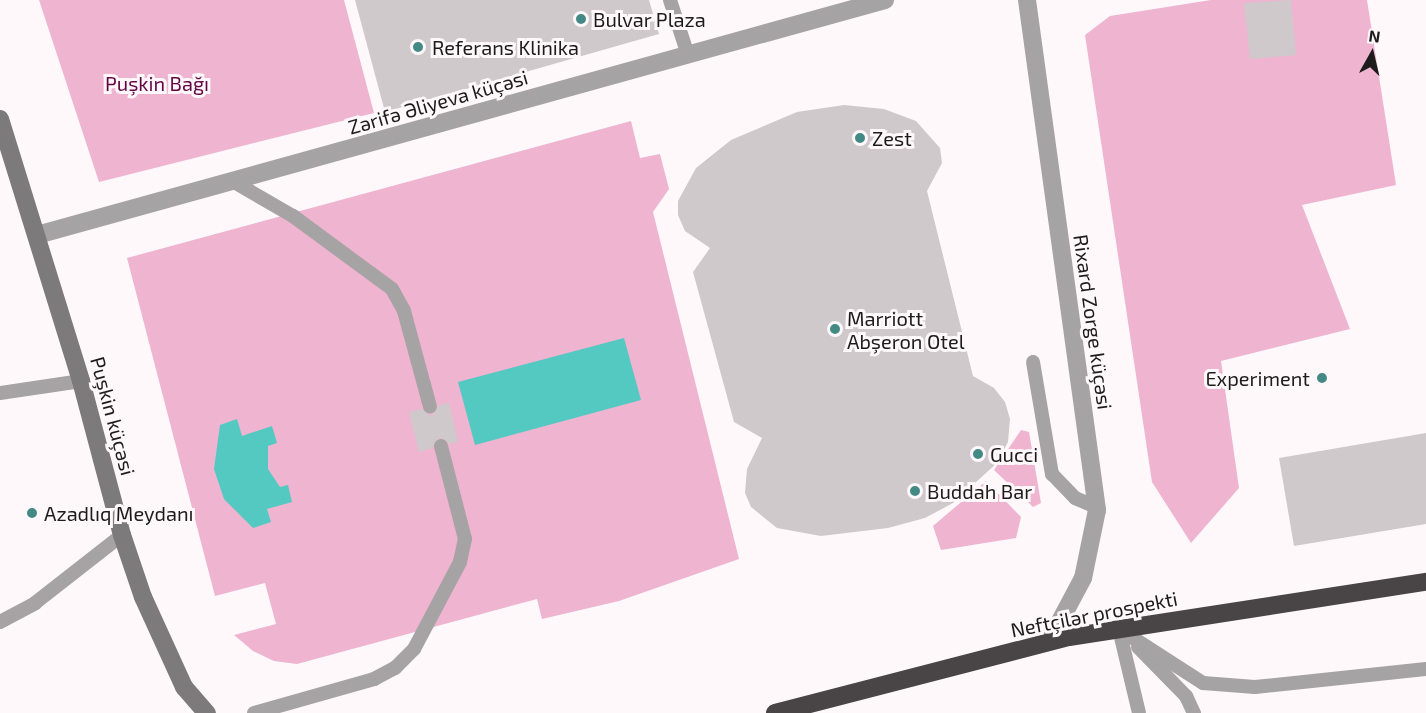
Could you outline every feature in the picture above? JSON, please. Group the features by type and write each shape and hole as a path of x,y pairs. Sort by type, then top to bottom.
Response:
{"highway":[{"name":"Neftçilər prospekti","path":"775,713 1050,642 1119,629 1426,582"}],"main road":[{"name":"Puşkin küçəsi","path":"0,119 81,381 122,535 143,597 184,687 207,713"}],"street":[{"name":"Zərifə Əliyeva küçəsi","path":"37,235 885,0"},
{"name":"Rixard Zorge küçəsi","path":"1027,0 1096,507 1083,578 1050,642"}],"lane":[{"path":"670,0 688,55"},
{"path":"234,182 292,216 393,289 404,311 430,407"},
{"path":"1033,362 1052,474 1075,498 1096,507"},
{"path":"0,393 81,381"},
{"path":"254,713 374,680 395,668 414,649 460,562 465,539 441,446"},
{"path":"0,622 35,603 122,535"},
{"path":"1119,629 1203,683 1255,687 1426,669"},
{"path":"1119,629 1139,713"},
{"path":"1119,629 1185,696 1194,713"}],"green space":[{"name":"Puşkin Bağı","path":"39,0 344,0 374,113 99,182"},
{"path":"1211,0 1367,0 1396,185 1302,205 1350,329 1221,361 1239,488 1191,543 1152,482 1085,35 1110,16"},
{"path":"631,121 640,158 660,154 669,189 653,212 739,559 619,601 542,619 537,599 297,664 274,661 253,651 234,635 276,624 265,583 215,596 127,258"},
{"path":"1021,430 1029,432 1041,503 1033,507 994,470"},
{"path":"986,481 1021,517 1016,538 941,550 933,526"}],"water":[{"path":"624,338 641,400 475,445 458,382"},
{"path":"237,419 242,436 272,426 277,443 268,446 268,469 280,487 288,485 292,502 267,509 271,522 253,528 224,499 214,469 220,425"}],"building":[{"path":"355,0 649,0 659,34 385,112"},
{"path":"1291,0 1296,55 1250,59 1244,3"},
{"name":"Marriott Abşeron Otel","path":"844,105 884,109 916,121 940,148 942,163 927,191 973,376 994,388 1005,402 1010,419 1008,442 997,463 953,503 925,518 888,528 821,536 777,528 751,507 745,493 747,469 762,438 734,422 693,272 710,248 685,231 678,215 678,201 696,168 731,140 797,112"},
{"path":"449,403 458,442 450,444 439,437 432,448 419,452 409,412 421,409 432,416 439,405"},
{"path":"1426,433 1426,524 1294,546 1279,458"}],"place":[{"name":"Bulvar Plaza","path":"581,19"},
{"name":"Referans Klinika","path":"418,47"},
{"name":"Zest","path":"860,138"},
{"name":"Marriott Abşeron Otel","path":"835,329"},
{"name":"Experiment","path":"1322,378"},
{"name":"Gucci","path":"978,454"},
{"name":"Buddah Bar","path":"915,491"},
{"name":"Azadlıq Meydanı","path":"32,513"}]}
